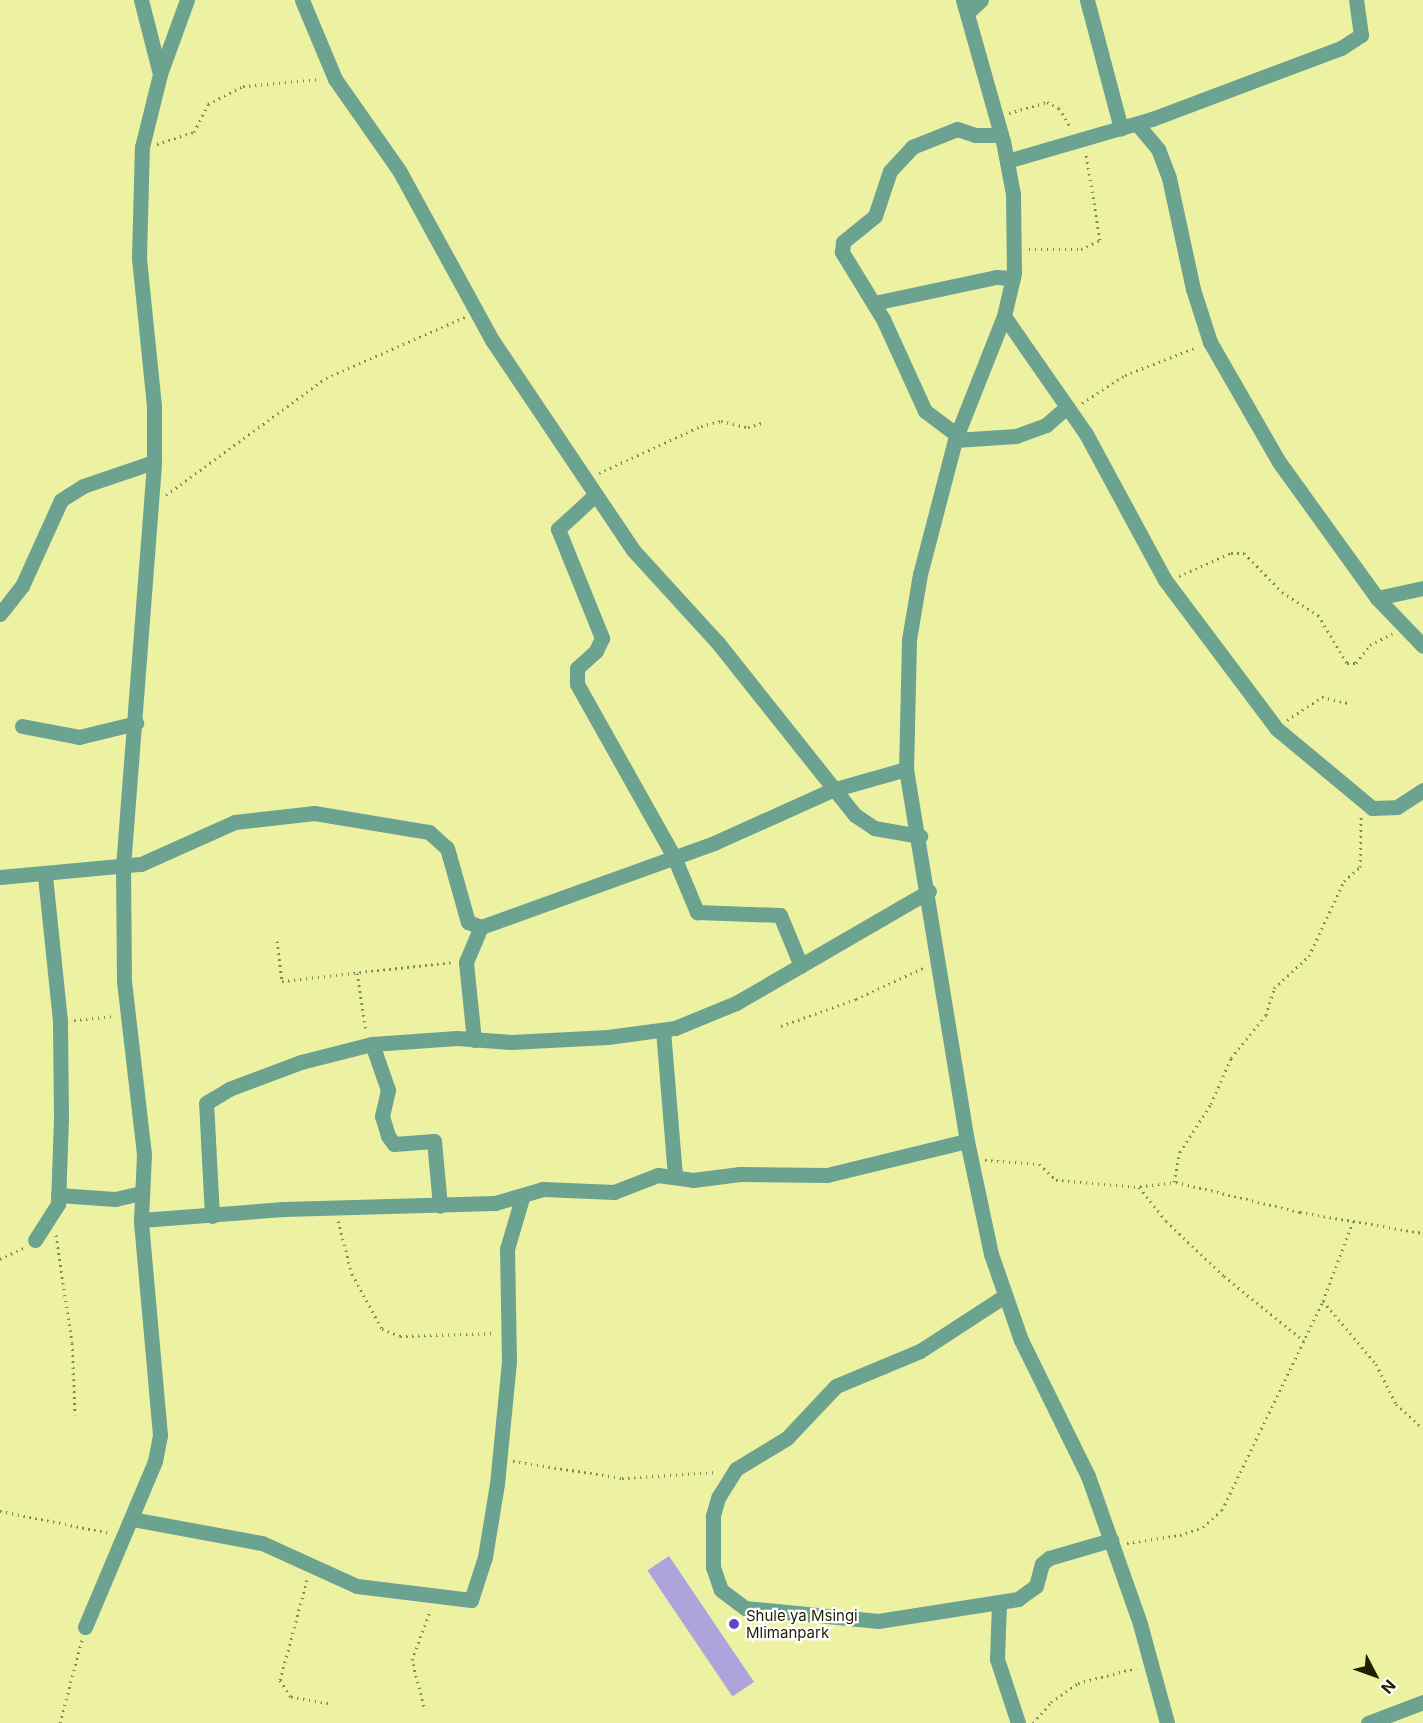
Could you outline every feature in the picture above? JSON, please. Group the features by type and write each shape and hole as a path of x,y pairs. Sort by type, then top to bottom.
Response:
{"street":[{"path":"141,0 160,74"},
{"path":"86,1627 155,1461 161,1418 141,1220 144,1154 127,1015 123,867 136,723 154,462 154,406 139,258 142,147 160,74 187,0"},
{"path":"302,0 335,79 400,172 477,313 583,482 663,588 753,686 832,790 874,828 920,836"},
{"path":"981,0 965,7 1007,161 1015,249 1013,278 1004,316 956,438 913,606 906,769 920,836 970,1159 1004,1297 1088,1476 1152,1664 1167,1723"},
{"path":"1087,0 1121,129"},
{"path":"1007,161 1082,142 1137,124 1357,40 1362,22 1356,0"},
{"path":"1137,124 1158,149 1169,178 1193,289 1210,342 1279,462 1377,598 1423,646"},
{"path":"1001,135 944,131 912,147 890,171 874,216 843,242 842,252 854,276 874,303 925,411 956,438 1016,435 1046,425 1069,409"},
{"path":"874,303 996,277 1013,278"},
{"path":"1004,316 1069,409 1165,580 1277,729 1358,798 1384,809 1397,807 1423,790"},
{"path":"0,614 22,586 61,501 83,486 154,462"},
{"path":"594,496 558,529 602,638 574,676 598,728 674,857 697,912 780,915 801,966"},
{"path":"1377,598 1423,588"},
{"path":"22,726 79,737 136,723"},
{"path":"0,877 45,876 123,867 159,858 253,817 315,813 429,832 447,848 468,922 481,927 674,857 832,790 906,769"},
{"path":"35,1240 54,1215 58,1195 60,1021 45,876"},
{"path":"213,1216 206,1110 209,1099 301,1062 372,1044 608,1037 663,1030 714,1014 929,891"},
{"path":"474,1040 465,962 481,927"},
{"path":"663,1030 675,1177"},
{"path":"372,1044 388,1090 382,1116 388,1136 394,1144 434,1141 441,1206"},
{"path":"141,1220 326,1207 441,1206 522,1198 558,1188 614,1192 646,1178 827,1175 967,1141"},
{"path":"58,1195 96,1200 142,1193"},
{"path":"132,1519 261,1543 357,1586 436,1597 472,1598 485,1557 499,1458 509,1333 507,1249 522,1198"},
{"path":"1004,1297 920,1351 836,1386 787,1438 736,1469 718,1498 713,1567 721,1590 746,1608 878,1621 999,1604 1030,1593 1049,1558 1112,1543"},
{"path":"999,1604 997,1659 1018,1723"},
{"path":"1368,1723 1423,1702"}],"path":[{"path":"142,147 194,132 207,104 243,86 285,79 335,79"},
{"path":"996,118 1047,102 1059,108 1082,142 1100,240 1081,249 1015,249"},
{"path":"152,505 326,378 477,313"},
{"path":"1069,409 1125,375 1210,342"},
{"path":"583,482 701,426 721,421 748,427 765,422"},
{"path":"1165,580 1206,568 1231,553 1244,553 1286,596 1318,615 1342,657 1352,664 1370,645 1404,628"},
{"path":"1277,729 1322,697 1349,703"},
{"path":"1174,1182 1180,1152 1211,1104 1231,1058 1266,1015 1274,988 1309,956 1344,881 1360,867 1362,827 1358,798"},
{"path":"277,941 282,981 465,962"},
{"path":"781,1026 856,999 939,959"},
{"path":"357,973 359,1010 372,1044"},
{"path":"60,1021 127,1015"},
{"path":"970,1159 1039,1164 1056,1180 1138,1187 1174,1182 1353,1221 1423,1233"},
{"path":"1138,1187 1166,1221 1224,1276 1304,1341"},
{"path":"326,1207 342,1228 352,1274 382,1329 393,1336 509,1333"},
{"path":"54,1215 72,1343 75,1415"},
{"path":"1112,1543 1180,1535 1215,1518 1323,1301 1353,1221"},
{"path":"0,1259 35,1240"},
{"path":"1323,1301 1376,1364 1396,1404 1423,1428"},
{"path":"499,1458 622,1478 658,1479 736,1469"},
{"path":"0,1511 123,1535"},
{"path":"312,1564 280,1680 291,1696 329,1703"},
{"path":"424,1706 412,1660 436,1597"},
{"path":"60,1723 86,1627"},
{"path":"1033,1723 1051,1702 1078,1683 1152,1664"}],"building":[{"path":"669,1556 754,1682 732,1697 647,1571"}],"place":[{"name":"Shule ya Msingi Mlimanpark","path":"734,1624"}]}
